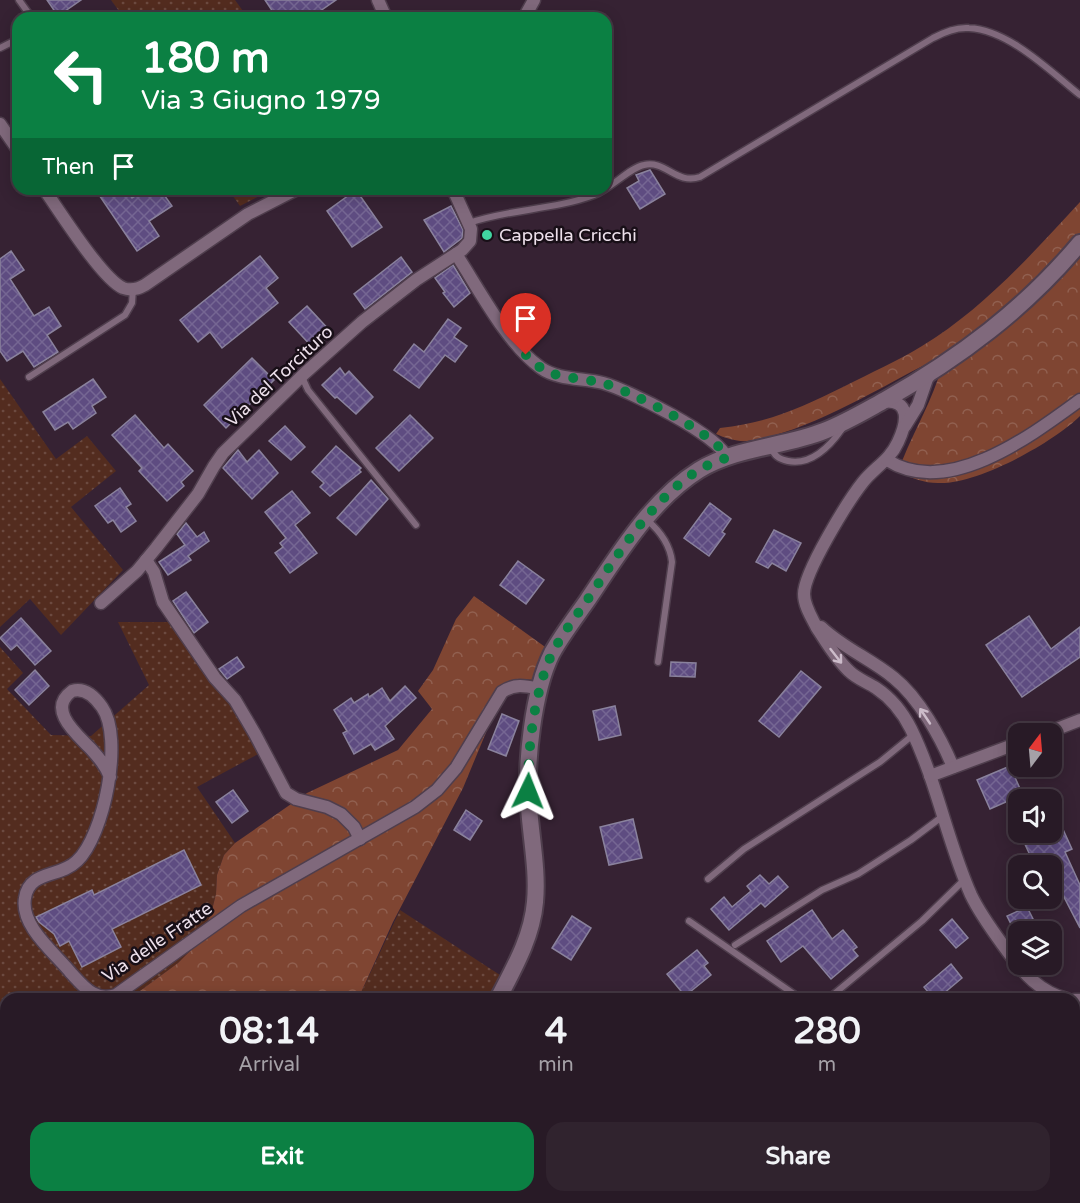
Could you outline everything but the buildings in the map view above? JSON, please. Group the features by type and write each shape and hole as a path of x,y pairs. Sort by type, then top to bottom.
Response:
{"main road":[{"path":"501,993 522,952 535,903 536,877 528,780 530,746 540,689 548,663 558,643 617,557 668,495 708,465 809,437 852,418 909,386 976,342 1016,311 1046,283 1080,243"}],"street":[{"path":"0,124 12,141"},
{"path":"48,195 74,233 112,279 123,288 133,289 145,285 248,214 285,195"},
{"path":"456,195 469,224"},
{"name":"Via del Torcituro","path":"101,603 146,560 198,494 218,460 301,376 376,311 416,280 456,254 470,241 469,224"},
{"path":"456,254 514,341 542,369 554,374 590,380 623,390 706,436 720,446 727,458"},
{"path":"934,370 927,379 897,444 887,460 859,487 817,558 804,596 816,625 837,658 854,675 878,689 891,700 903,715 914,735 965,879 981,912 1014,960 1037,986 1049,993"},
{"path":"908,420 918,401 917,391 909,386"},
{"path":"887,460 899,466 920,471 942,471 973,464 1012,446 1080,400"},
{"path":"881,402 893,402 900,405 908,420"},
{"path":"146,560 154,572 163,602 215,678 235,700 286,793 296,799 327,807 341,814 354,827 360,839"},
{"path":"807,606 815,620 828,633 891,675 902,685 936,731 953,767"},
{"name":"Via delle Fratte","path":"119,993 241,906 415,807 437,790 466,753 502,692 520,685 540,689"},
{"name":"Via delle Fratte","path":"91,993 31,927 24,910 25,899 30,884 34,880 69,867 84,853 96,831 108,790 110,777 110,729 104,710 92,695 82,690 72,691 66,697 63,706 66,720 72,730 103,762 110,777"},
{"path":"1062,727 1080,720"},
{"path":"930,776 1008,747"}],"lane":[{"path":"612,185 635,169 647,164 660,166 683,179 700,177 933,38 953,29 970,27 1018,46 1080,95"},
{"path":"469,224 592,195"},
{"path":"29,377 125,315 132,303 133,289"},
{"path":"301,376 308,390 416,525"},
{"path":"647,519 663,536 672,561 658,662"},
{"path":"708,879 744,849 880,762 914,735"},
{"path":"735,945 817,893 858,874 944,816"},
{"path":"835,993 922,921 965,879"},
{"path":"689,921 792,993"}],"shaded area":[{"path":"111,0 235,0 244,12 120,12"},
{"path":"232,195 261,195 240,206"},
{"path":"0,379 56,459 87,436 116,471 71,507 123,570 61,635 30,599 0,627"},
{"path":"118,622 169,622 236,711 260,753 197,787 235,843 224,855 217,875 216,894 211,914 196,945 178,963 137,993 0,993 0,647 23,673 7,689 51,735 91,736 149,685"},
{"path":"400,910 500,975 492,993 361,993"}],"green space":[{"path":"1080,202 1080,416 1052,438 993,470 954,482 928,482 898,472 938,379 930,362 865,397 792,430 747,441 716,434 720,428 755,422 799,407 884,367 922,346 966,315 1006,280"},
{"path":"474,596 548,649 536,680 517,679 507,682 463,788 393,922 361,993 137,993 178,963 196,945 211,914 216,894 217,875 224,855 235,843 307,793 398,750 432,709 418,691 433,670 456,619"}],"place":[{"name":"Cappella Cricchi","path":"487,235"}],"route":[{"path":"526,355 548,372 606,384 623,390 706,436 720,446 727,458 697,471 668,495 617,557 552,652 540,689 534,721 528,763 528,791"}]}
